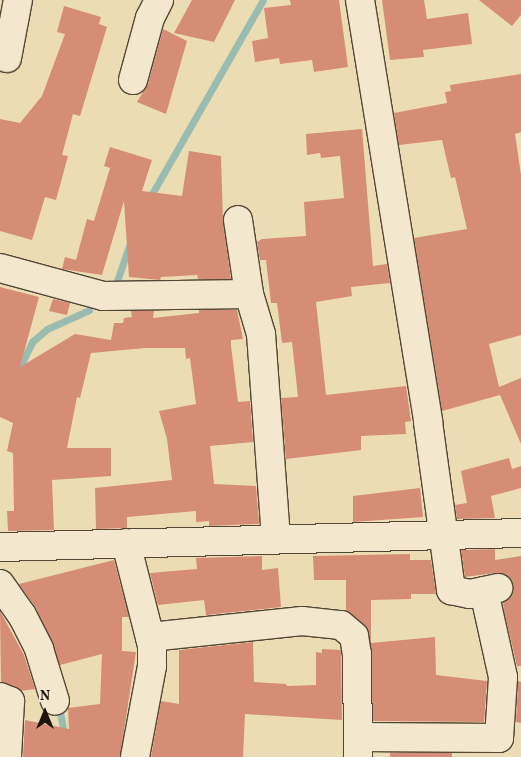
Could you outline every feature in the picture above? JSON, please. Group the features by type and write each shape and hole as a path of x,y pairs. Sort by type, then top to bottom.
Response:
{"street":[{"path":"7,58 18,0"},
{"path":"133,80 150,18 158,0"},
{"path":"150,637 302,621 341,625 354,636 359,747 499,738 503,677 491,590 470,594 451,590 428,422 360,0"},
{"path":"238,220 249,294 261,334 276,539"},
{"path":"0,268 103,296 249,294"},
{"path":"0,547 521,533"},
{"path":"126,543 150,637 152,666 135,757"},
{"path":"0,584 22,615 39,649 7,756"}],"building":[{"path":"192,0 235,0 214,42 174,33"},
{"path":"290,0 339,0 348,67 314,72 312,60 280,64 279,58 255,62 252,41 268,38 264,8 291,5"},
{"path":"382,0 424,0 427,19 468,13 472,44 423,50 424,57 390,60"},
{"path":"479,0 521,0 521,15 512,26"},
{"path":"64,6 101,17 99,24 107,27 80,116 73,114 62,155 68,156 56,200 45,197 32,240 0,231 0,119 20,123 42,96 65,34 57,32"},
{"path":"163,29 187,41 166,114 137,102 148,84"},
{"path":"521,74 521,132 515,134 521,175 521,335 489,344 499,387 521,378 521,444 500,395 442,411 414,238 467,229 455,177 451,178 442,140 399,145 394,113 447,103 445,92 451,91 450,85"},
{"path":"362,129 373,266 387,264 390,283 351,287 352,296 316,302 326,395 406,386 411,421 405,422 406,434 361,436 361,450 286,459 281,398 298,397 292,342 282,343 277,303 271,303 266,260 260,260 257,242 262,239 306,236 304,202 344,198 340,156 321,158 320,153 307,155 306,134"},
{"path":"110,147 152,160 142,191 182,196 189,151 221,156 223,222 231,279 198,279 197,275 161,277 160,280 129,277 124,201 102,275 62,269 65,257 76,260 87,219 94,221 110,168 104,166"},
{"path":"0,287 39,297 20,367 75,334 111,340 114,323 123,323 124,318 132,317 131,311 154,311 153,318 199,313 199,310 237,310 243,339 231,340 231,346 238,402 250,401 253,442 210,446 214,484 256,486 259,524 209,526 209,521 196,522 196,511 127,517 127,528 96,529 95,488 172,480 167,439 159,411 196,404 190,358 186,359 185,348 145,348 91,353 80,398 77,397 67,448 111,448 111,476 52,480 54,530 8,531 7,511 14,511 13,453 7,451 13,423 0,417"},
{"path":"53,299 70,303 67,315 49,311"},
{"path":"509,458 512,469 521,466 521,488 491,496 495,518 457,519 455,505 467,503 461,471"},
{"path":"420,488 423,517 353,522 353,496"},
{"path":"495,549 495,560 521,556 521,666 517,666 504,611 503,602 513,592 510,578 495,573 465,577 461,550"},
{"path":"410,554 410,560 431,560 436,594 411,594 411,599 371,600 371,643 435,637 436,675 487,681 484,722 373,721 369,633 364,624 346,611 346,580 314,580 313,556"},
{"path":"262,556 262,570 278,568 281,607 206,615 204,600 158,605 150,573 197,569 196,558"},
{"path":"114,560 129,617 122,617 122,651 136,652 120,757 23,757 25,720 69,729 68,708 100,704 102,654 60,665 36,608 19,584"},
{"path":"0,611 24,655 35,689 21,691 1,682"},
{"path":"253,642 254,682 286,684 287,686 316,685 316,652 322,653 322,649 341,650 342,720 245,714 243,757 151,757 161,701 179,704 179,650"},
{"path":"518,681 521,682 521,723 516,722"},
{"path":"390,753 452,753 452,757 390,757"}],"waterway":[{"path":"149,199 263,0"},
{"path":"116,284 130,243"},
{"path":"16,375 32,342 47,329 89,310"},
{"path":"59,706 64,735"}]}
